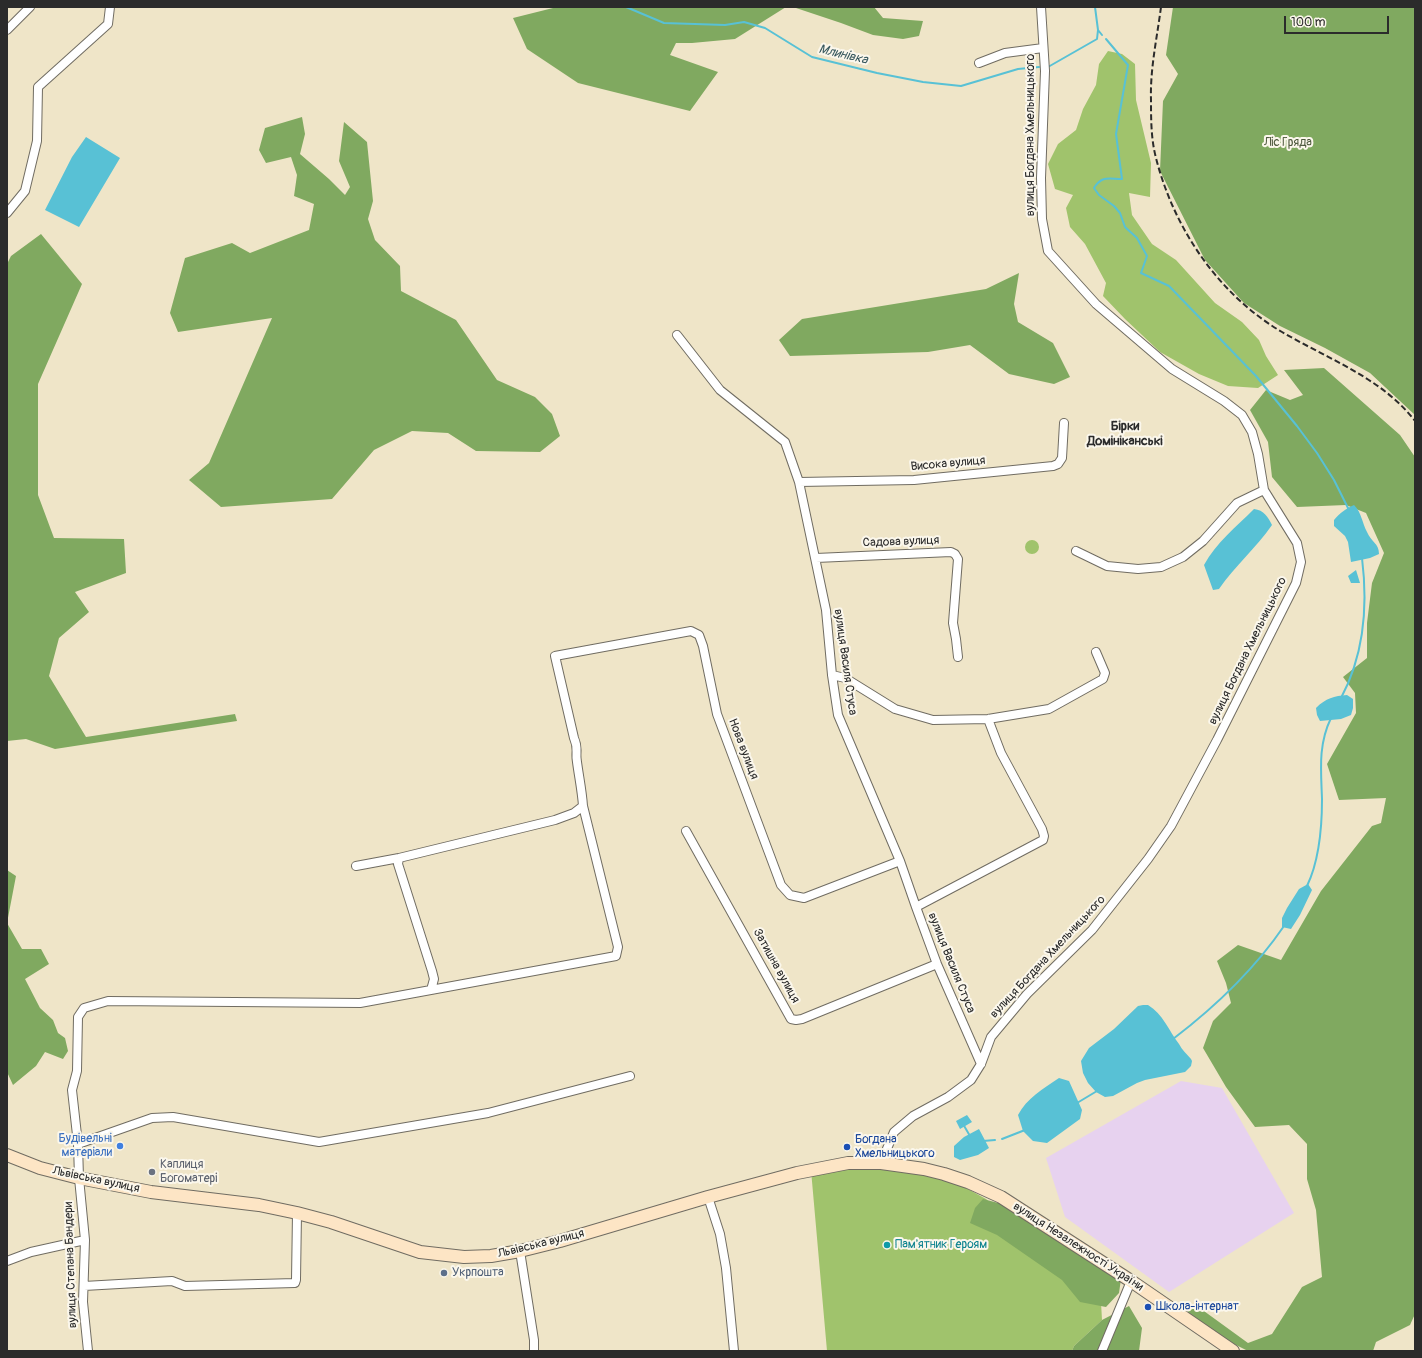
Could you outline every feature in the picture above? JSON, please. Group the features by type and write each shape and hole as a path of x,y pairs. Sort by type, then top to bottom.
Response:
{"main road":[{"name":"Львівська вулиця","path":"7,1155 40,1168 79,1178 151,1192 259,1205 331,1222 420,1252 464,1257 491,1256 520,1251 560,1241 708,1197 797,1173 848,1163 881,1163 924,1169 968,1182 1001,1197"},
{"name":"вулиця Незалежності України","path":"1001,1197 1131,1281 1234,1351"}],"street":[{"path":"7,30 30,7"},
{"path":"7,213 25,191 37,141 38,87 108,24 110,7"},
{"name":"вулиця Богдана Хмельницького","path":"881,1163 894,1132 913,1116 948,1097 971,1080 981,1064 991,1037 1027,994 1092,930 1148,860 1171,826 1217,740 1296,583 1301,562 1297,543 1264,490 1258,454 1252,432 1242,415 1224,400 1172,369 1096,304 1048,251 1042,219 1041,199 1045,71 1041,7"},
{"path":"980,63 1005,53 1043,48"},
{"name":"вулиця Василя Стуса","path":"677,335 720,390 786,442 799,482 826,610 832,675 838,715 900,862 937,964 981,1064"},
{"name":"Висока вулиця","path":"799,482 914,480 1053,466 1058,464 1062,458 1064,423"},
{"path":"1076,551 1107,566 1138,569 1162,567 1183,557 1203,541 1237,503 1264,490"},
{"name":"Садова вулиця","path":"816,558 950,552 955,554 958,559 953,624 958,657"},
{"name":"Нова вулиця","path":"584,806 582,786 576,761 577,746 555,656 691,631 699,635 704,646 717,714 781,885 790,895 804,898 900,862"},
{"path":"832,675 845,678 896,709 934,720 988,719 1049,709 1103,679 1105,673 1096,652"},
{"path":"916,907 1043,840 1044,836 1042,829 1001,753 988,719"},
{"path":"356,866 398,858 555,820 574,813 584,806"},
{"name":"вулиця Степана Бандери","path":"88,1351 83,1302 85,1240 79,1178 78,1144 72,1090 77,1070 78,1016 84,1008 108,1001 360,1003 616,956 618,947 584,806"},
{"name":"Затишна вулиця","path":"686,831 791,1019 802,1019 937,964"},
{"path":"398,858 398,864 434,979 431,990"},
{"path":"78,1144 152,1118 173,1117 319,1142 488,1113 630,1076"},
{"path":"708,1197 720,1234 726,1268 734,1351"},
{"path":"84,1286 172,1280 185,1286 295,1283 297,1213"},
{"path":"7,1261 31,1252 85,1240"},
{"path":"520,1251 534,1340 534,1351"},
{"path":"1102,1351 1131,1281"}],"shaded area":[{"path":"1181,1081 1222,1088 1294,1213 1169,1292 1065,1217 1046,1158"}],"green space":[{"path":"557,7 786,7 735,39 676,43 670,55 718,72 690,111 578,83 527,49 513,18"},
{"path":"793,7 874,7 883,18 923,21 919,36 903,39 873,35"},
{"name":"Ліс Гряда","path":"1173,7 1415,7 1415,415 1370,373 1325,348 1280,326 1244,303 1205,260 1160,171 1163,101 1178,74 1166,55"},
{"path":"1108,51 1122,54 1135,64 1136,100 1151,163 1150,197 1129,193 1132,215 1152,244 1176,260 1215,303 1242,322 1259,340 1266,356 1278,375 1258,388 1228,386 1199,374 1160,352 1103,296 1106,283 1085,244 1070,227 1066,208 1073,195 1055,189 1048,164 1058,144 1076,130 1083,109 1096,85 1099,64"},
{"path":"302,117 305,134 300,154 345,195 350,187 339,161 344,122 367,142 373,201 368,219 375,240 400,266 401,291 456,320 497,380 535,397 552,414 560,436 540,452 476,451 448,433 412,431 374,450 332,499 221,507 189,480 209,463 272,318 178,332 170,313 185,258 232,243 250,253 309,230 314,204 294,196 297,175 291,157 266,163 259,150 265,128"},
{"path":"41,234 82,284 38,384 38,495 54,538 124,539 126,573 75,592 89,612 59,638 49,676 86,737 235,714 237,721 55,749 26,739 7,741 7,264 11,256"},
{"path":"1019,273 1014,304 1018,322 1053,343 1070,377 1054,384 1009,374 970,345 928,352 790,356 779,340 802,319 986,289"},
{"path":"1324,368 1400,435 1415,457 1415,1314 1410,1325 1376,1342 1373,1351 1248,1351 1195,1322 1187,1312 1197,1306 1248,1343 1272,1334 1302,1287 1322,1277 1316,1210 1307,1179 1307,1144 1289,1125 1255,1127 1226,1087 1203,1048 1213,1021 1231,1003 1226,983 1217,961 1238,945 1281,960 1321,891 1372,826 1381,823 1386,798 1339,800 1327,764 1356,713 1355,693 1343,677 1367,658 1367,623 1372,583 1384,553 1366,513 1346,505 1297,507 1272,477 1268,442 1250,410 1266,390 1290,400 1303,395 1284,370"},
{"path":"1032,540 1037,542 1039,547 1037,552 1032,554 1027,552 1025,547 1027,542"},
{"path":"7,870 16,876 7,923"},
{"path":"7,923 22,949 41,949 49,964 25,979 40,1008 53,1020 58,1033 65,1038 68,1051 63,1059 45,1052 36,1066 13,1085 7,1072"},
{"path":"848,1163 937,1172 986,1199 1101,1302 1102,1320 1074,1346 1072,1351 827,1351 811,1170"},
{"path":"983,1199 1002,1204 1121,1279 1119,1293 1106,1307 1080,1302 1062,1280 997,1235 970,1223 975,1208"},
{"path":"1129,1306 1142,1328 1139,1351 1072,1351 1074,1346 1102,1320"}],"water":[{"path":"86,137 120,158 79,227 45,210 72,157"},
{"path":"1354,505 1359,511 1365,529 1378,547 1379,554 1370,558 1351,562 1348,542 1345,536 1334,526 1334,520 1343,511"},
{"path":"1254,509 1263,512 1272,525 1219,589 1213,590 1204,565 1220,542"},
{"path":"1356,570 1360,583 1351,583 1348,576"},
{"path":"1347,695 1353,699 1351,715 1341,719 1320,721 1316,708 1330,698"},
{"path":"1308,884 1312,890 1300,915 1291,929 1282,927 1282,918 1287,908 1299,889"},
{"path":"1148,1005 1162,1018 1191,1059 1191,1066 1185,1072 1145,1080 1113,1096 1105,1097 1096,1092 1088,1083 1083,1073 1081,1061 1089,1048 1114,1029 1138,1006"},
{"path":"1059,1078 1069,1081 1082,1110 1080,1119 1047,1143 1033,1141 1023,1131 1018,1115 1031,1099"},
{"path":"967,1115 972,1122 960,1129 956,1121"},
{"path":"979,1129 989,1148 978,1155 960,1160 954,1157 954,1146 964,1137"}],"waterway":[{"name":"Млинівка","path":"626,7 664,23 725,25 744,22 765,28 812,57 877,73 923,82 961,86 1018,69 1039,67"},
{"name":"Млинівка","path":"1048,67 1097,39 1098,30 1095,7"},
{"name":"Млинівка","path":"1098,30 1102,35"},
{"path":"1106,39 1128,65 1116,134 1122,179 1103,179 1094,188 1099,195 1114,206 1120,213 1125,227 1137,238 1147,256 1141,273 1169,286 1256,376 1317,453 1334,480 1349,510"},
{"path":"1341,698 1355,665 1362,630 1364,612 1364,576 1362,558"},
{"path":"1307,886 1315,865 1321,832 1321,758 1324,738 1331,718"},
{"path":"1173,1039 1219,1001 1247,973 1284,926"},
{"path":"1077,1103 1097,1091"},
{"path":"963,1124 970,1136"},
{"path":"1002,1139 1025,1130"},
{"path":"983,1141 995,1140"}],"railway":[{"path":"1161,7 1151,88 1152,136 1154,151 1164,184 1174,210 1187,234 1202,258 1219,279 1238,299 1259,317 1282,332 1371,381 1402,406 1415,421"}],"place":[{"name":"Будівельні матеріали","path":"120,1146"},
{"name":"Богдана Хмельницького","path":"847,1147"},
{"name":"Каплиця Богоматері","path":"152,1172"},
{"name":"Пам'ятник Героям","path":"887,1245"},
{"name":"Укрпошта","path":"444,1273"},
{"name":"Школа-інтернат","path":"1148,1307"}],"district":[{"name":"Бірки Домініканські","path":"1125,434"}]}
